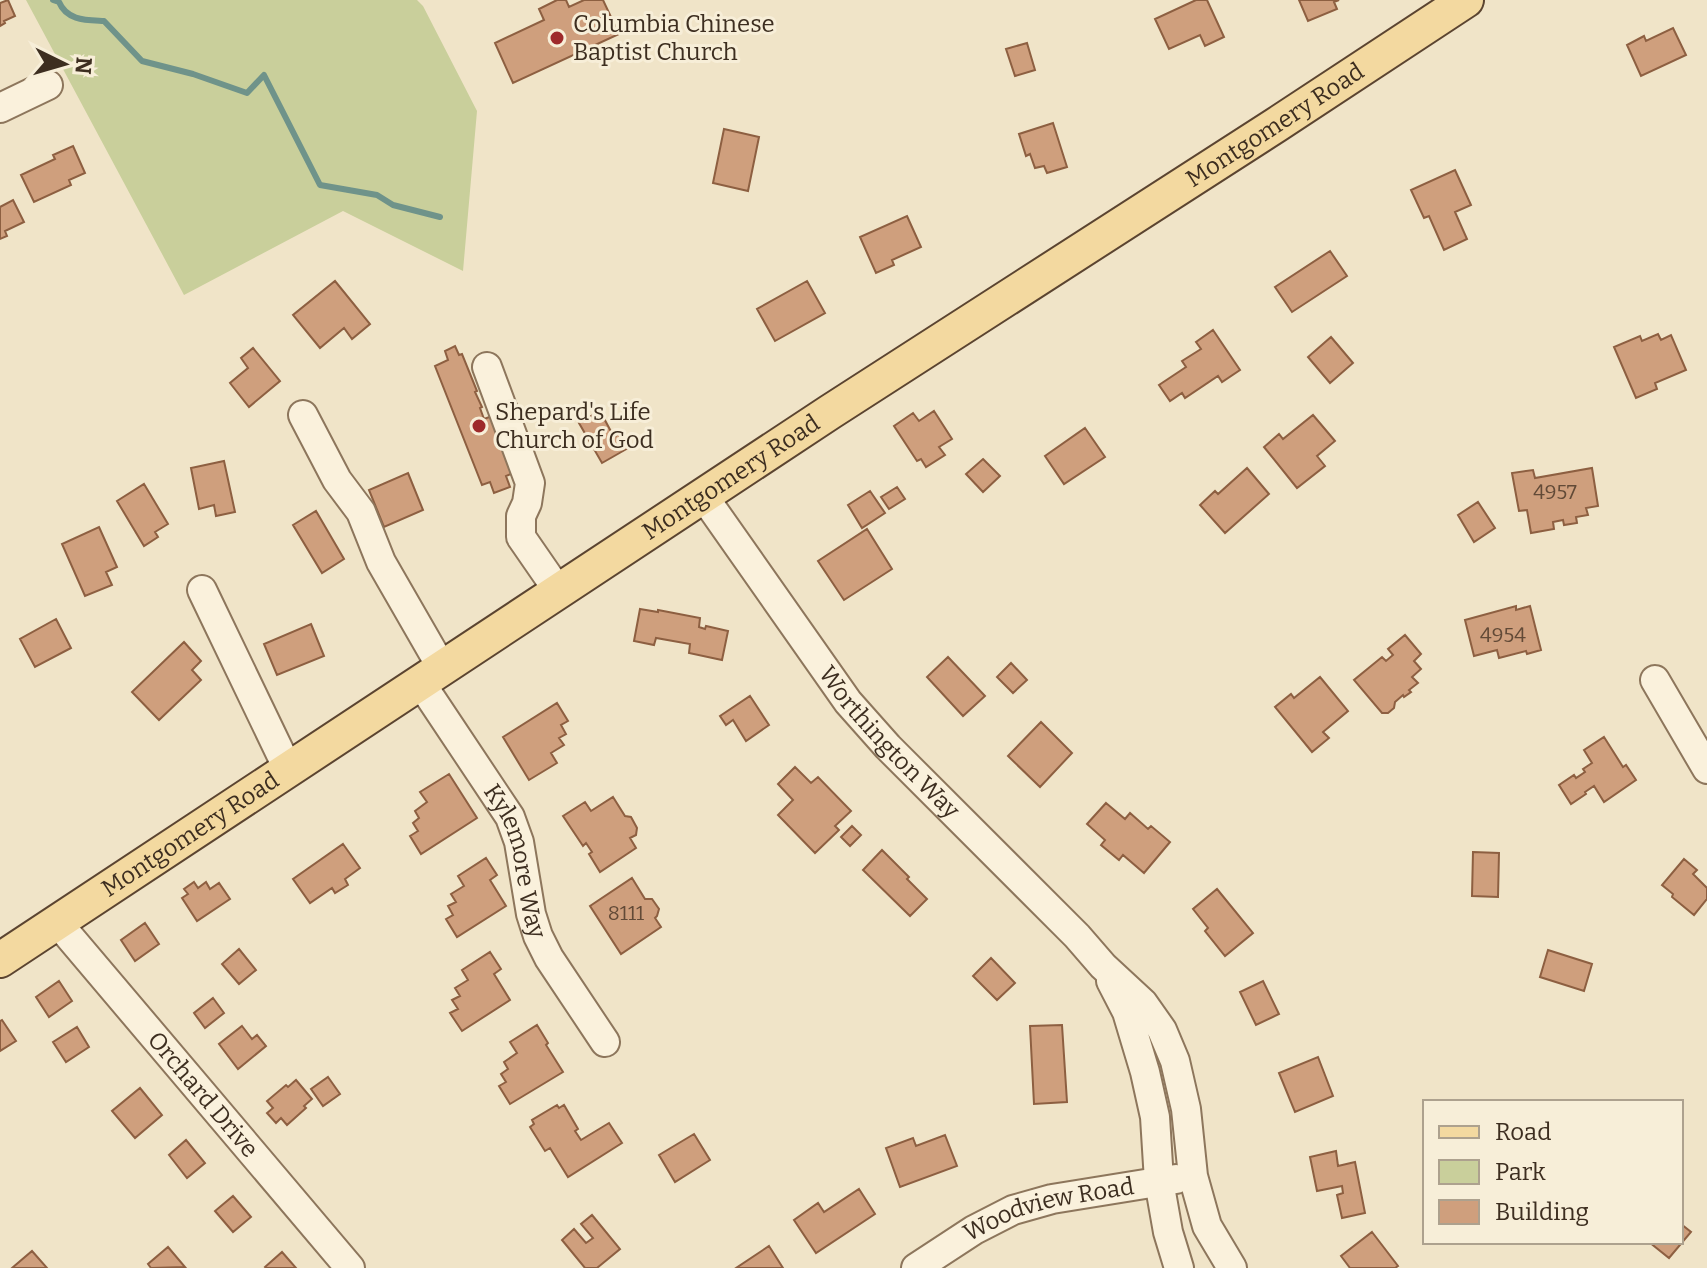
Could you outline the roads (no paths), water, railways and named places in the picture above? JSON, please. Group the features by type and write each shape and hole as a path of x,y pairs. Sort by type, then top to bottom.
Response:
{"main road":[{"name":"Montgomery Road","path":"0,960 830,412 1466,0"}],"street":[{"path":"0,108 48,85"},
{"path":"487,367 530,483 521,516 521,537 559,592"},
{"name":"Kylemore Way","path":"303,415 337,480 361,512 431,675 510,817 519,842 531,914 538,936 549,958 605,1042"},
{"name":"Worthington Way","path":"704,497 848,702 888,747 1143,1003 1162,1030 1175,1061 1186,1109 1193,1176 1207,1226 1232,1268"},
{"path":"202,590 288,769"},
{"path":"1655,680 1707,769"},
{"name":"Orchard Drive","path":"57,922 350,1268"},
{"name":"Worthington Way","path":"1103,966 1127,1012 1135,1035 1155,1117 1159,1181 1168,1232 1179,1268"},
{"name":"Woodview Road","path":"916,1268 974,1230 1013,1210 1052,1199 1193,1176"}],"waterway":[{"path":"53,0 72,16 104,21 142,61 193,74 247,93 264,75 320,185 377,195 393,205 440,217"}],"place":[{"name":"Columbia Chinese Baptist Church","path":"557,38"},
{"name":"Shepard's Life Church of God","path":"479,426"}]}
